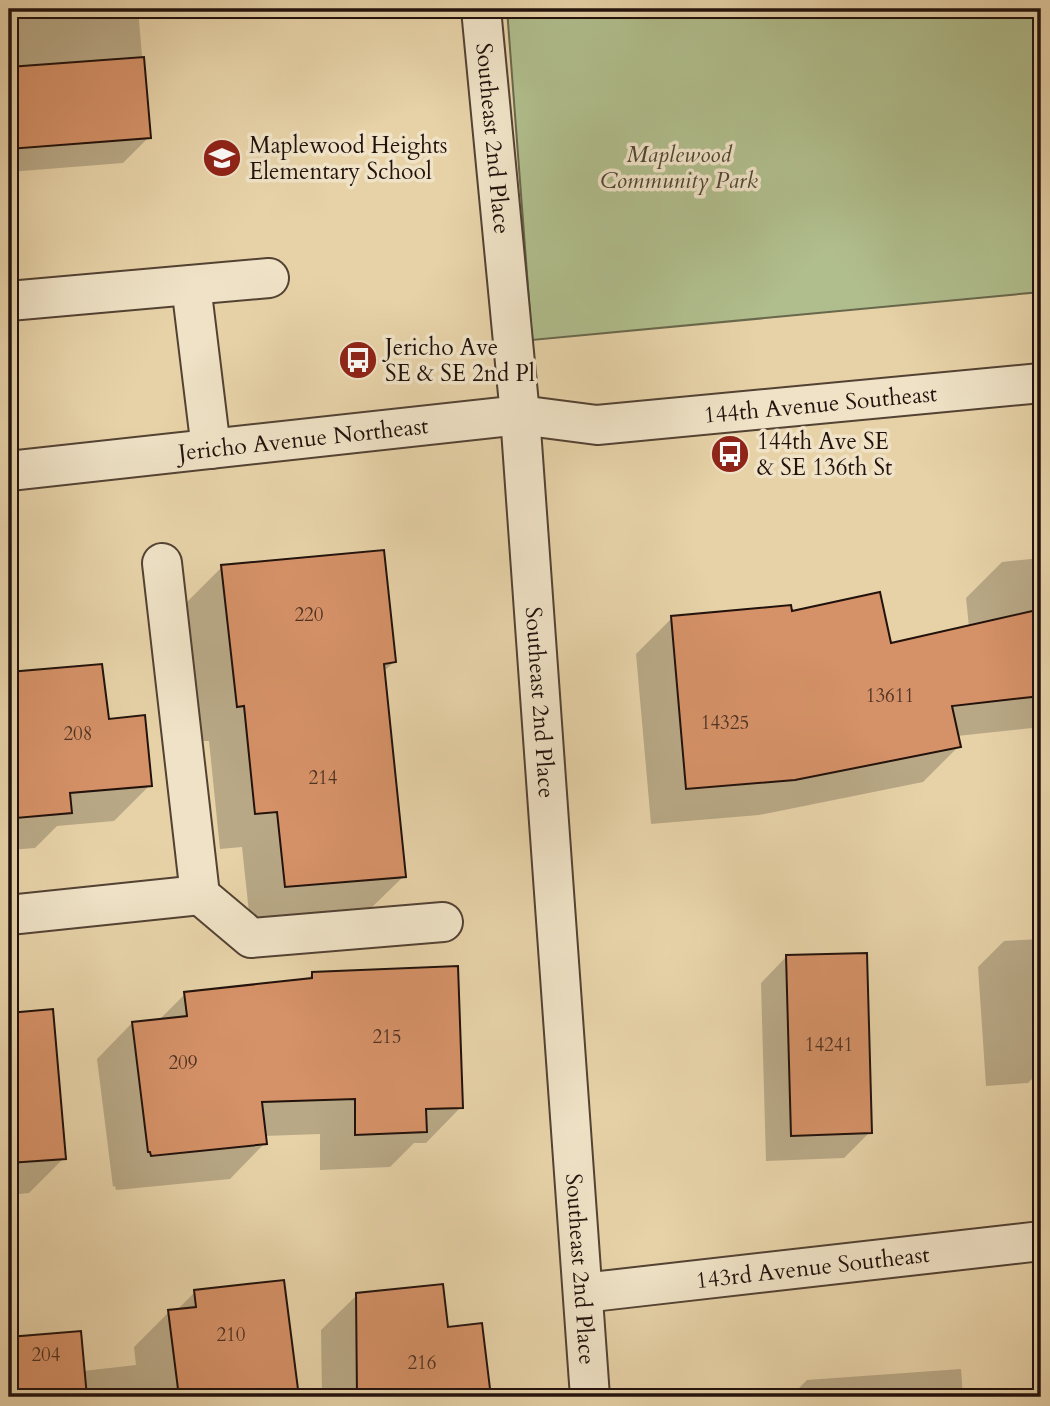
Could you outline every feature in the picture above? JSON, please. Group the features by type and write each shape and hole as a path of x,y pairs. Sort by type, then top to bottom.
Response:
{"street":[{"name":"Southeast 2nd Place","path":"481,9 520,415 590,1397"},
{"path":"9,301 270,278"},
{"path":"191,285 211,449"},
{"name":"144th Avenue Southeast","path":"597,425 1041,383"},
{"name":"Jericho Avenue Northeast","path":"9,471 520,415 597,425"},
{"path":"162,563 200,895 251,938 443,922"},
{"path":"9,915 200,895"},
{"name":"143rd Avenue Southeast","path":"583,1293 1041,1241"}],"green space":[{"name":"Maplewood Community Park","path":"507,9 1041,9 1041,292 532,340"}],"building":[{"path":"144,57 151,138 9,149 9,67"},
{"path":"384,550 396,662 384,664 406,877 285,887 277,812 255,814 244,706 237,707 221,565"},
{"path":"880,592 891,643 1041,609 1041,696 952,706 961,747 795,780 686,789 671,616 791,605 792,611"},
{"path":"102,664 109,719 145,715 152,786 70,793 72,813 16,818 9,747 9,672"},
{"path":"867,953 872,1133 791,1136 786,955"},
{"path":"458,966 463,1108 426,1109 427,1132 355,1135 355,1099 262,1102 267,1144 151,1156 148,1152 132,1022 187,1016 184,992 312,978 312,972"},
{"path":"53,1009 66,1159 9,1163 9,1013"},
{"path":"284,1280 299,1397 179,1397 168,1310 196,1307 194,1290"},
{"path":"443,1284 448,1327 482,1323 491,1397 357,1397 356,1293"},
{"path":"81,1331 87,1397 9,1397 9,1337"}],"place":[{"name":"Maplewood Heights Elementary School","path":"222,158"},
{"name":"Jericho Ave SE & SE 2nd Pl","path":"358,360"},
{"name":"144th Ave SE & SE 136th St","path":"730,454"}]}
